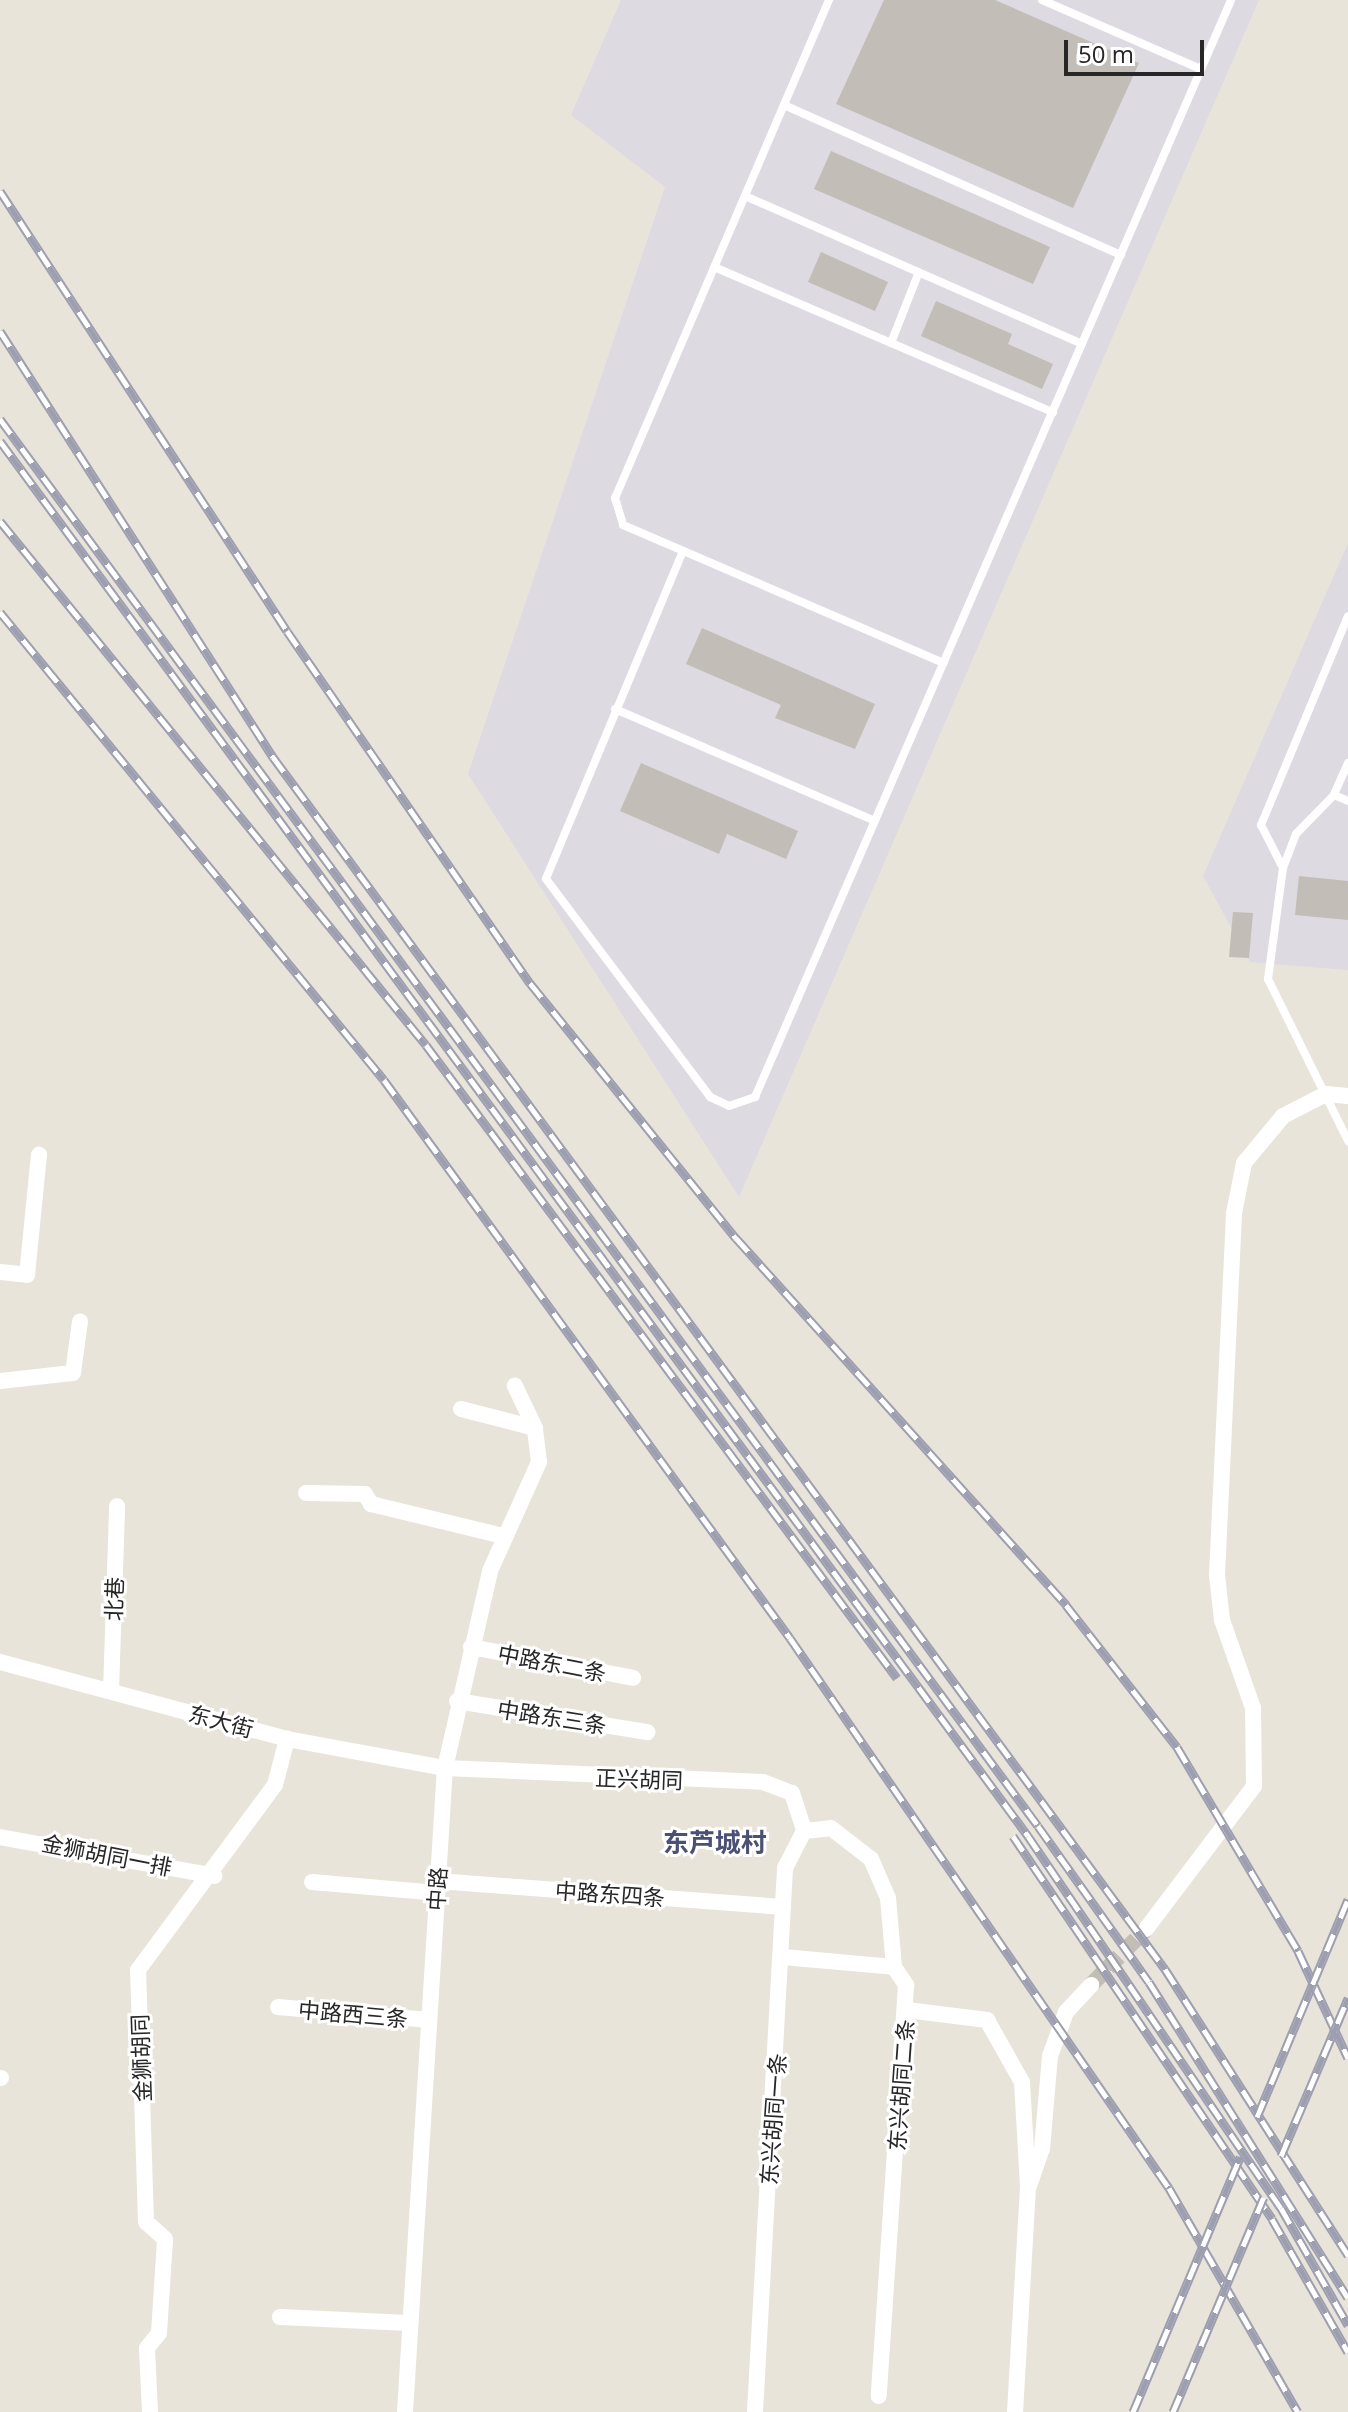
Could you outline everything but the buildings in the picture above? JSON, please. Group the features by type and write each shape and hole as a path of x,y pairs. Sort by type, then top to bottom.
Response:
{"street":[{"path":"1146,1929 1254,1786 1253,1708 1222,1620 1217,1575 1234,1213 1244,1163 1283,1116 1326,1094 1348,1096"},
{"path":"0,1272 27,1275 39,1155"},
{"path":"0,1381 73,1373 80,1321"},
{"name":"中路","path":"405,2412 445,1768 457,1701 503,1536 539,1462 535,1428 515,1386"},
{"path":"461,1409 535,1428"},
{"path":"306,1493 365,1494 371,1504 503,1536"},
{"name":"北巷","path":"111,1691 117,1506"},
{"name":"中路东二条","path":"471,1647 633,1678"},
{"name":"东大街","path":"0,1662 287,1739 445,1768"},
{"name":"中路东三条","path":"457,1701 647,1732"},
{"name":"金狮胡同","path":"150,2412 147,2348 159,2333 165,2239 146,2222 138,1970 214,1876 275,1785 287,1739"},
{"name":"正兴胡同","path":"445,1768 763,1782 792,1793 804,1831"},
{"name":"东兴胡同二条","path":"804,1831 831,1828 871,1859 888,1898 894,1967 906,1985 907,2010 879,2396"},
{"name":"东兴胡同一条","path":"755,2412 783,1957 785,1868 804,1831"},
{"name":"金狮胡同一排","path":"0,1837 214,1876"},
{"name":"中路东四条","path":"312,1882 783,1907"},
{"path":"783,1957 894,1967"},
{"path":"1028,2187 1042,2149 1050,2056 1066,2012 1091,1985"},
{"name":"中路西三条","path":"278,2007 429,2020"},
{"path":"907,2010 987,2020 1022,2082 1028,2187 1015,2412"},
{"path":"280,2317 409,2323"}],"lane":[{"path":"829,0 615,498 623,525 944,663"},
{"path":"1042,0 1201,69"},
{"path":"683,551 546,879 710,1097 729,1106 755,1097 1231,0"},
{"path":"784,105 1121,255"},
{"path":"745,196 1082,344"},
{"path":"714,267 1053,412"},
{"path":"891,343 919,272"},
{"path":"1283,868 1261,825 1348,616"},
{"path":"615,709 875,821"},
{"path":"1348,763 1334,795 1296,834 1283,868 1268,979 1282,1019 1326,1094 1348,1141"},
{"path":"1334,795 1348,801"}],"shaded area":[{"path":"621,0 1259,0 739,1197 468,774 665,187 571,115"},
{"path":"1348,543 1348,970 1250,962 1203,876"}],"tunnel":[{"path":"1091,1985 1146,1929"}],"railway":[{"path":"0,191 287,631 530,983 736,1238 1066,1605 1177,1747 1298,1951 1348,2058"},
{"path":"0,331 273,757 1165,1969 1348,2255"},
{"path":"0,419 1038,1826 1149,1982 1348,2298"},
{"path":"0,441 1028,1836 1281,2208 1348,2325"},
{"path":"0,521 426,1045 897,1678"},
{"path":"0,612 384,1080 790,1638 1169,2188 1298,2412"},
{"path":"1013,1836 1272,2219 1348,2352"},
{"path":"1257,2117 1348,1899"},
{"path":"1281,2156 1348,1998"},
{"path":"1133,2412 1240,2157"},
{"path":"1173,2412 1264,2197"}],"district":[{"name":"东芦城村","path":"715,1843"}]}
